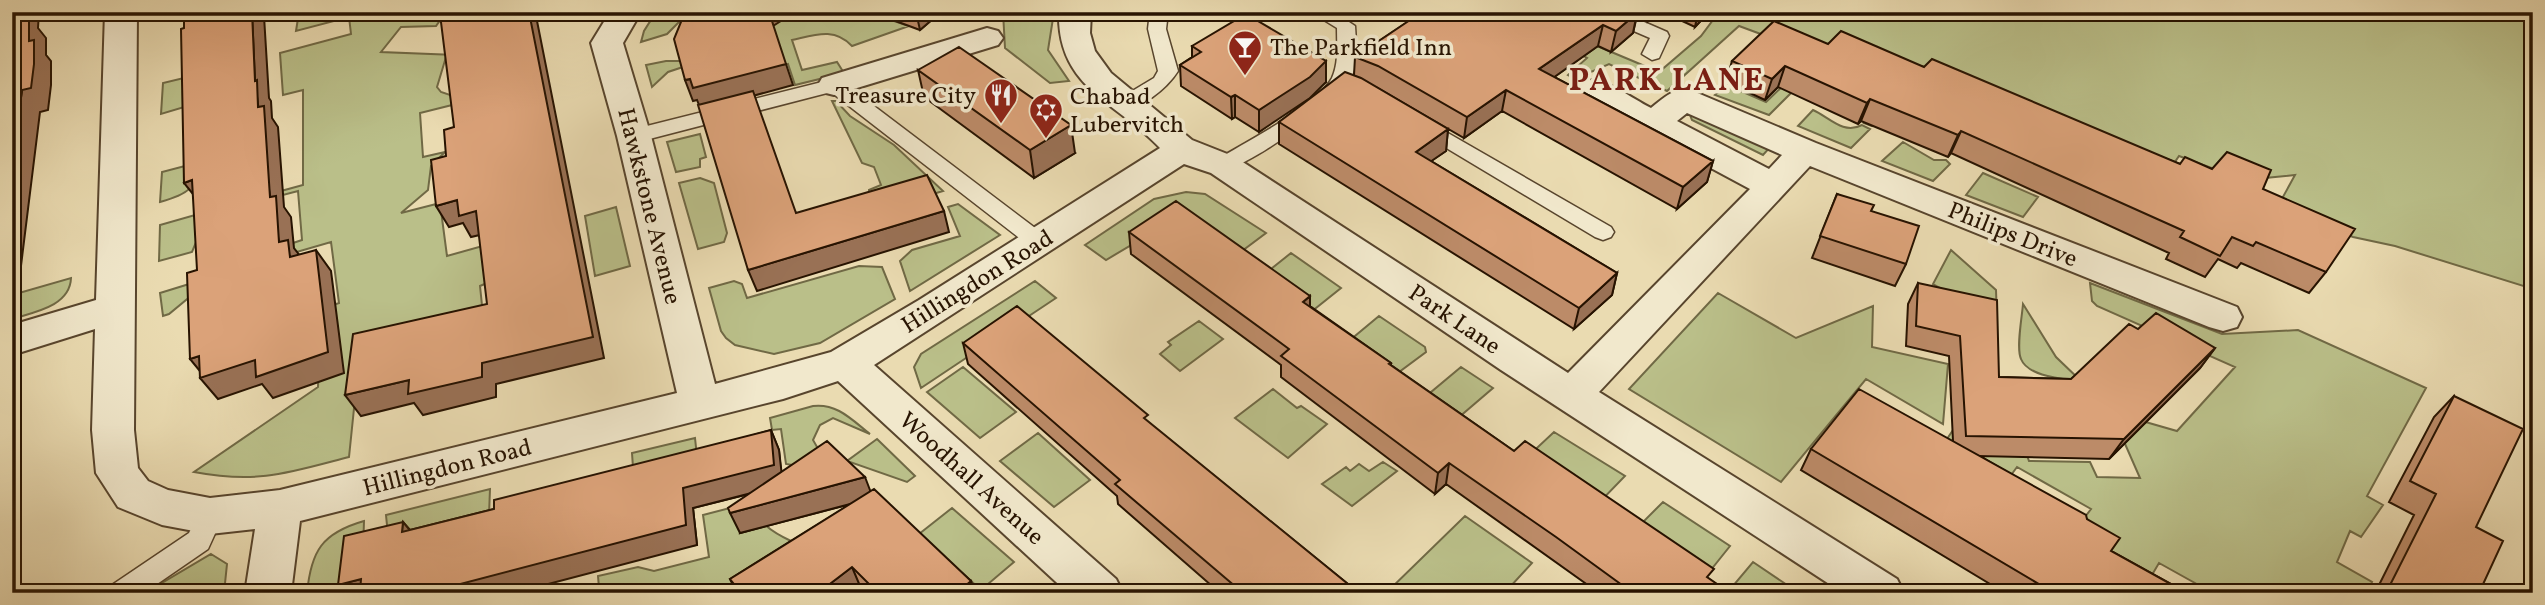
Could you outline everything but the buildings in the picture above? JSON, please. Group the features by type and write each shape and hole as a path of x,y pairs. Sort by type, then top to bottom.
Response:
{"street":[{"name":"Hillingdon Road","path":"121,12 113,430 117,473 133,494 162,507 210,516 280,508 700,404 845,363 1182,150"},
{"name":"Hawkstone Avenue","path":"626,12 607,43 634,136 700,404"},
{"name":"Park Lane","path":"1075,12 1076,48 1088,68 1182,150 1223,165 1881,593"},
{"path":"834,85 987,38"},
{"path":"1587,88 1774,186"},
{"name":"Philips Drive","path":"1653,123 1683,99 1804,151 2223,317"},
{"path":"1572,394 1774,186 1804,151"},
{"path":"12,341 116,307"},
{"name":"Woodhall Avenue","path":"845,363 1100,593"},
{"path":"268,593 280,508"}],"lane":[{"path":"1126,103 1161,82 1168,71 1157,29 1159,12"},
{"path":"1223,165 1313,106 1349,86 1346,26 1320,12"},
{"path":"1605,12 1660,36 1652,54"},
{"path":"634,136 834,85 1039,242"},
{"path":"1404,114 1603,232"},
{"path":"122,593 199,541 210,516"}],"green space":[{"path":"299,12 446,12 436,26 401,27 381,52 456,55 446,57 437,87 441,92 468,101 420,113 423,157 445,152 431,166 428,190 401,213 440,203 447,256 486,245 487,283 480,286 483,315 359,360 349,457 290,472 255,477 194,472 318,387 321,309 339,303 331,242 269,260 269,251 302,240 298,191 218,212 215,209 303,185 303,90 283,95 280,53 351,34 349,17 296,31"},
{"path":"656,12 689,12 667,34 641,42 644,31"},
{"path":"765,12 786,12 793,15 798,12 867,12 909,26 852,46 831,34 792,40 802,70 837,62 844,73 795,85 788,64 773,68"},
{"path":"1003,12 1054,12 1048,50 1069,81 1050,83 1005,48"},
{"path":"1719,12 2533,12 2533,289 2395,246 2353,237 2278,206 2295,175 2265,178 2255,184 2179,156 2164,178 1932,64 1872,126 1864,123 1909,74 1826,58 1739,26 1667,91 1609,64 1575,79 1568,75 1587,58 1545,34 1552,27 1659,72 1701,36"},
{"path":"666,61 701,61 668,72 652,87 646,65"},
{"path":"1804,66 1814,70 1769,115 1715,95 1727,85 1766,102"},
{"path":"192,76 191,105 161,114 163,83"},
{"path":"832,101 836,101 850,116 894,145 943,191 842,221 869,190 881,185 874,167 862,163"},
{"path":"1813,110 1842,126 1855,128 1862,125 1870,129 1851,148 1798,126"},
{"path":"1690,115 1772,145 1763,155 1692,120"},
{"path":"700,134 706,157 700,159 700,167 676,172 667,142"},
{"path":"1903,142 1934,160 1946,160 1950,164 1933,181 1882,161"},
{"path":"204,161 189,189 160,202 162,172"},
{"path":"1983,173 2038,197 2023,217 1966,195"},
{"path":"700,178 714,183 727,233 724,242 698,249 679,183"},
{"path":"1186,192 1205,194 1266,233 1234,257 1177,218 1106,260 1085,245 1154,199"},
{"path":"958,204 1000,235 910,291 900,261 912,250 960,236 948,207"},
{"path":"616,207 630,266 595,276 585,216"},
{"path":"209,211 192,252 159,261 160,225"},
{"path":"1951,250 1996,290 1997,320 1933,284"},
{"path":"1291,253 1341,288 1311,312 1261,277"},
{"path":"859,266 882,267 895,299 820,343 774,354 735,345 721,331 709,288 734,281 742,284 747,298"},
{"path":"215,276 169,314 163,316 160,293"},
{"path":"71,278 69,288 58,301 41,310 12,319 12,295"},
{"path":"1035,281 1056,298 921,388 914,367 921,354"},
{"path":"2090,283 2222,334 2298,330 2426,388 2367,496 2383,505 2361,537 2350,531 2337,562 2372,582 2366,593 2213,593 2159,563 2149,580 2072,534 2091,509 2017,467 1992,501 1929,466 1953,430 2019,433 2029,461 2090,462 2097,477 2140,478 2111,412 2177,431 2235,367 2097,306 2092,301"},
{"path":"1718,293 1796,338 1873,306 1872,347 1948,364 1943,424 1866,379 1781,482 1629,389"},
{"path":"2023,304 2056,357 2082,382 2048,376 2025,365 2019,348"},
{"path":"1379,316 1425,347 1426,352 1391,378 1343,346"},
{"path":"1199,321 1223,339 1180,371 1160,354 1171,345 1168,342"},
{"path":"963,367 1016,412 980,438 927,392"},
{"path":"1461,367 1493,388 1451,424 1418,403"},
{"path":"1273,389 1297,408 1301,406 1327,424 1288,458 1235,418"},
{"path":"813,406 837,410 870,434 833,418 820,425 813,440 824,459 804,467 786,464 781,429 772,430 770,418"},
{"path":"1554,432 1625,476 1594,508 1524,460"},
{"path":"1038,433 1090,480 1054,507 1000,461"},
{"path":"695,438 698,466 634,482 632,453"},
{"path":"877,439 915,476 907,482 847,461"},
{"path":"1383,462 1397,471 1352,506 1322,484 1346,467 1350,471 1359,464 1369,471"},
{"path":"490,489 486,593 389,545 386,515"},
{"path":"753,502 761,521 791,541 748,593 595,593 599,588 598,576 638,567 654,571 709,557 703,515"},
{"path":"1663,502 1730,546 1702,581 1632,533"},
{"path":"952,508 1014,562 981,590 919,534"},
{"path":"1465,516 1532,563 1509,588 1514,593 1386,593"},
{"path":"364,521 363,552 348,593 307,593 312,566 321,546 338,531"},
{"path":"211,554 227,564 224,593 145,593"},
{"path":"1753,562 1799,593 1727,593"}],"place":[{"name":"The Parkfield Inn","path":"1245,77"},
{"name":"Treasure City","path":"1001,125"},
{"name":"Chabad Lubervitch","path":"1046,140"}],"district":[{"name":"PARK LANE","path":"1667,79"}]}
